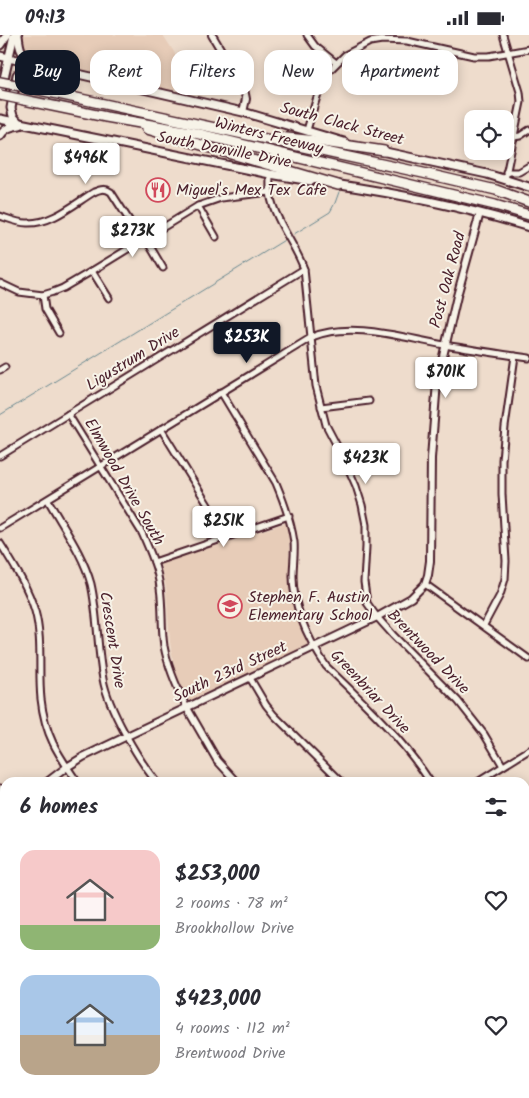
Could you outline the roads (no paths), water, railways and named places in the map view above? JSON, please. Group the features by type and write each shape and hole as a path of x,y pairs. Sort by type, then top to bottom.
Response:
{"highway":[{"name":"Winters Freeway","path":"0,82 470,184 496,190 529,202"},
{"name":"Winters Freeway","path":"0,95 191,133 495,205 529,215"},
{"path":"106,117 338,185"},
{"path":"198,125 384,151"}],"main road":[{"path":"0,45 7,35"},
{"path":"0,95 14,35"},
{"path":"18,35 21,50"},
{"name":"South Clack Street","path":"0,56 15,59"},
{"name":"South Clack Street","path":"80,74 243,111 384,151 480,172 529,187"},
{"path":"15,86 11,107 13,115 23,124"},
{"name":"South Danville Drive","path":"0,119 270,174 406,195 529,227"},
{"path":"0,136 10,127 23,124"}],"street":[{"path":"212,35 244,89 246,99 243,111"},
{"path":"307,35 315,46 336,63"},
{"path":"503,35 520,92 520,113 514,137 520,136 529,130"},
{"path":"307,130 323,77 345,55 360,46 382,40 407,41 474,56 489,56 529,49"},
{"path":"505,180 509,160"},
{"path":"506,172 519,172 529,166"},
{"name":"Brentwood Drive","path":"270,174 270,192 276,212 300,256 304,269 316,386 326,425 345,461 362,505 366,525 364,582 368,603 377,617 463,706 484,734 504,766"},
{"path":"0,216 25,223 41,222 94,192 107,189 111,192 140,237 147,241 163,268"},
{"path":"0,283 19,292 43,295 63,288 198,206 221,198 270,192"},
{"path":"198,206 216,237"},
{"name":"Post Oak Road","path":"425,584 430,561 431,457 438,381 445,345 480,213"},
{"name":"Ligustrum Drive","path":"0,456 304,269"},
{"path":"92,271 109,298"},
{"path":"43,295 46,309 59,333"},
{"path":"0,528 220,392 312,337 322,333 338,330 369,332 529,358"},
{"path":"484,625 500,595 505,579 502,460 515,356"},
{"name":"Greenbriar Drive","path":"220,392 276,483 289,516 294,541 293,577 296,598 300,616 315,647 326,666 383,724 427,777"},
{"path":"321,407 369,401"},
{"name":"Elmwood Drive South","path":"68,414 142,533 154,562 160,589 164,646 172,674 187,708 217,759 233,777"},
{"path":"161,429 208,505 222,538"},
{"name":"Crescent Drive","path":"48,500 81,559 90,583 94,599 104,685 127,736 153,777"},
{"path":"154,562 289,516"},
{"path":"0,543 20,576 34,610 39,629 41,699 44,720 52,743 74,777"},
{"path":"425,584 529,659"},
{"name":"South 23rd Street","path":"54,777 67,767 127,736 377,617 411,598 425,584"},
{"path":"250,678 274,715 336,777"},
{"path":"486,777 529,750"}],"waterway":[{"path":"294,234 330,212 339,192"},
{"path":"0,415 286,239"}],"place":[{"name":"Miguel's Mex Tex Cafe","path":"158,190"},
{"name":"Stephen F. Austin Elementary School","path":"230,606"}]}
